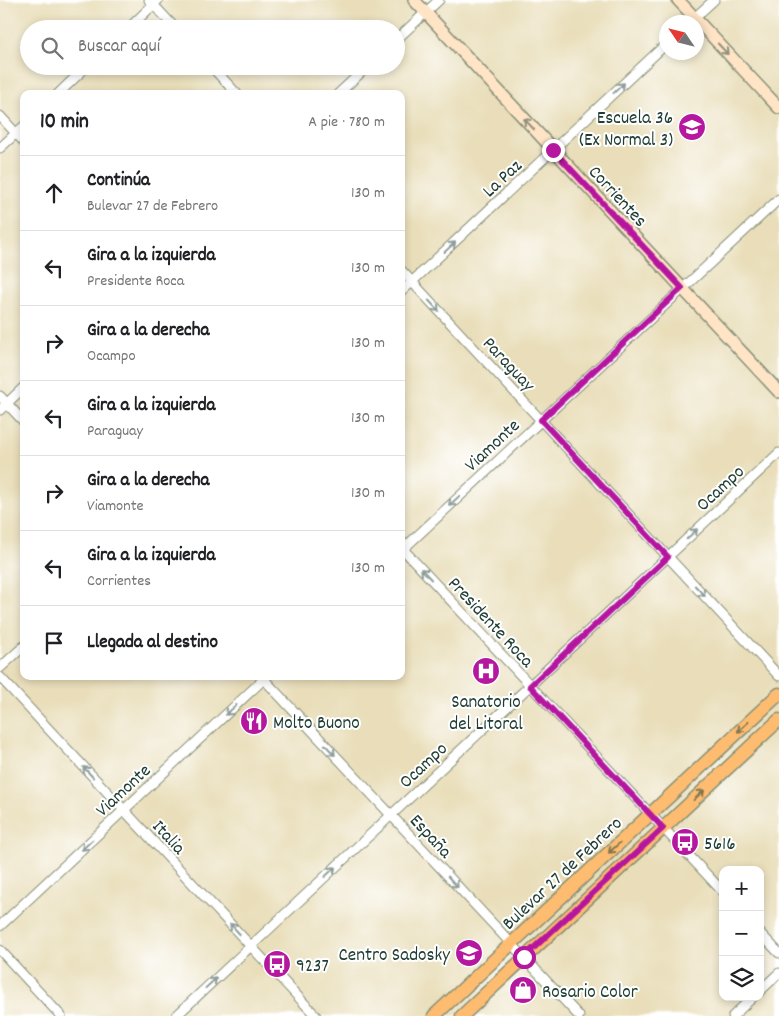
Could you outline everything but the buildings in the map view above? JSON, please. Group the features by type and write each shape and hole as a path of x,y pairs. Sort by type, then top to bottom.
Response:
{"main road":[{"name":"Corrientes","path":"414,0 779,392"},
{"path":"678,0 688,15"},
{"path":"704,32 779,108"},
{"name":"Bulevar 27 de Febrero","path":"434,1016 779,694"},
{"name":"Bulevar 27 de Febrero","path":"462,1016 779,720"}],"street":[{"path":"405,32 439,0"},
{"path":"698,15 714,0"},
{"path":"137,20 154,2 169,20"},
{"name":"La Paz","path":"405,288 659,51"},
{"path":"62,90 78,75"},
{"path":"219,75 233,90"},
{"path":"342,90 358,75"},
{"path":"0,116 20,138"},
{"path":"0,148 20,130"},
{"name":"Viamonte","path":"405,546 779,199"},
{"name":"Paraguay","path":"405,274 779,676"},
{"path":"20,390 2,403 20,419"},
{"name":"Ocampo","path":"176,1016 779,453"},
{"name":"Presidente Roca","path":"405,552 719,888"},
{"path":"0,668 20,650"},
{"name":"Italia","path":"0,677 316,1016"},
{"name":"Viamonte","path":"0,926 261,680"},
{"name":"España","path":"267,680 579,1016"},
{"path":"764,937 779,953"},
{"path":"0,950 61,1016"},
{"path":"764,987 779,973"},
{"path":"733,1016 749,1001"}],"place":[{"name":"Escuela 36 (Ex Normal 3)","path":"692,127"},
{"name":"Sanatorio del Litoral","path":"486,671"},
{"name":"Molto Buono","path":"254,721"},
{"name":"5616","path":"685,842"},
{"name":"Centro Sadosky","path":"469,953"},
{"name":"9237","path":"277,964"},
{"name":"Rosario Color","path":"523,990"}],"route":[{"path":"524,957 663,828 530,686 668,557 541,420 682,288 553,150"}]}
